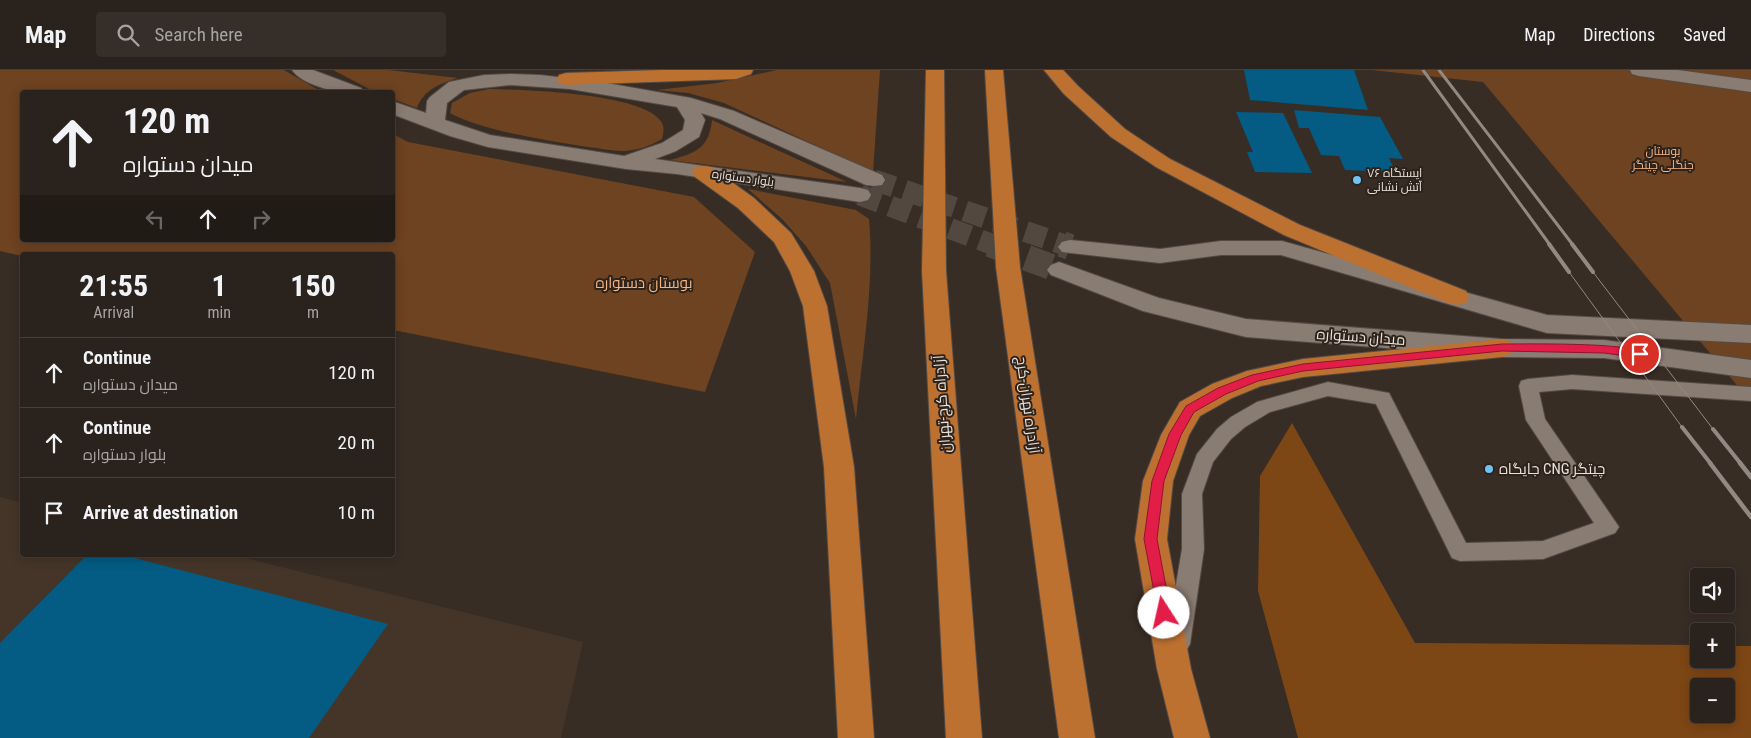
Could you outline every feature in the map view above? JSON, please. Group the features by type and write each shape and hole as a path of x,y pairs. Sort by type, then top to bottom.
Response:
{"highway":[{"path":"566,80 736,73 744,70"},
{"name":"آزادراه کرج-تهران","path":"935,70 934,271 964,738"},
{"name":"آزادراه تهران-کرج","path":"994,70 1008,266 1077,738"},
{"path":"1053,70 1071,90 1118,133 1163,163 1292,230 1457,297"},
{"path":"703,172 746,203 783,238 802,271 815,306 839,468 856,738"},
{"path":"1192,738 1174,669 1151,539 1158,481 1175,434 1190,409 1222,391 1256,378 1303,368 1502,348"}],"main road":[{"path":"301,70 308,76 348,90"},
{"path":"458,70 512,76"},
{"path":"1639,70 1751,86"},
{"path":"395,108 435,123 437,101 457,86 476,80 512,76"},
{"name":"بلوار دستواره","path":"435,123 488,141 626,163 867,188 727,114 684,102 566,80 512,76"},
{"path":"626,163 669,147 692,133 695,120 684,102"},
{"path":"1070,247 1160,256 1221,248 1282,248 1547,324 1751,334"},
{"name":"میدان دستواره","path":"1059,270 1152,305 1246,328 1502,348 1604,349 1751,368"}],"lane":[{"path":"1174,669 1193,549 1192,494 1204,459 1224,434 1238,422 1264,408 1328,389 1382,398 1460,552 1543,550 1608,527 1536,420 1528,386 1572,382 1751,394"}],"shaded area":[{"path":"1292,423 1415,643 1690,645 1690,668 1735,668 1735,646 1751,646 1751,738 1298,738 1258,591 1260,476"},
{"path":"0,497 20,502 20,557 241,557 583,642 561,738 0,738"}],"green space":[{"name":"بوستان دستواره","path":"0,70 284,70 319,90 20,90 20,242 395,242 395,135 408,142 694,197 755,252 705,392 395,330 395,252 20,252 20,256 0,251"},
{"path":"333,70 388,70 458,78 433,88 424,96 417,108 395,100 395,90 371,90"},
{"path":"777,70 880,70 873,172 724,103 688,93 657,90 717,83"},
{"name":"بوستان جنگلی چیتگر","path":"1372,70 1751,70 1751,402 1483,82"},
{"path":"489,89 578,94 626,103 645,110 658,118 663,128 662,139 638,149 628,151 609,150 498,130 450,113 452,103 470,93"},
{"path":"712,120 847,182 670,160 687,155 704,144 708,138"},
{"path":"748,189 856,210 869,219 869,294 856,419 830,283 806,246 783,220"}],"building":[{"path":"1244,70 1354,70 1368,110 1250,100"},
{"path":"1294,110 1380,117 1403,159 1389,158 1396,172 1345,170 1339,156 1321,155 1309,128 1299,128"},
{"path":"1236,112 1283,113 1312,173 1255,172 1247,152 1253,152"},
{"path":"85,557 131,557 388,624 309,738 0,738 0,643"}],"tunnel":[{"path":"874,180 1065,245"},
{"path":"860,195 994,245"},
{"path":"990,244 1059,270"},
{"path":"1062,244 1070,247"}],"tram line":[{"path":"1569,272 1682,427"},
{"path":"1593,272 1713,429"}],"railway":[{"path":"1423,70 1550,245"},
{"path":"1439,70 1573,245"},
{"path":"1549,244 1569,272"},
{"path":"1572,244 1593,272"},
{"path":"1682,427 1711,464"},
{"path":"1713,429 1741,464"},
{"path":"1710,463 1751,517"},
{"path":"1740,463 1751,477"}],"place":[{"name":"ایستگاه ۷۶ آتش نشانی","path":"1357,180"},
{"name":"جایگاه CNG چیتگر","path":"1489,469"}],"route":[{"path":"1164,613 1151,539 1158,481 1175,434 1190,409 1222,391 1256,378 1303,368 1502,348 1604,349 1640,354"}]}
